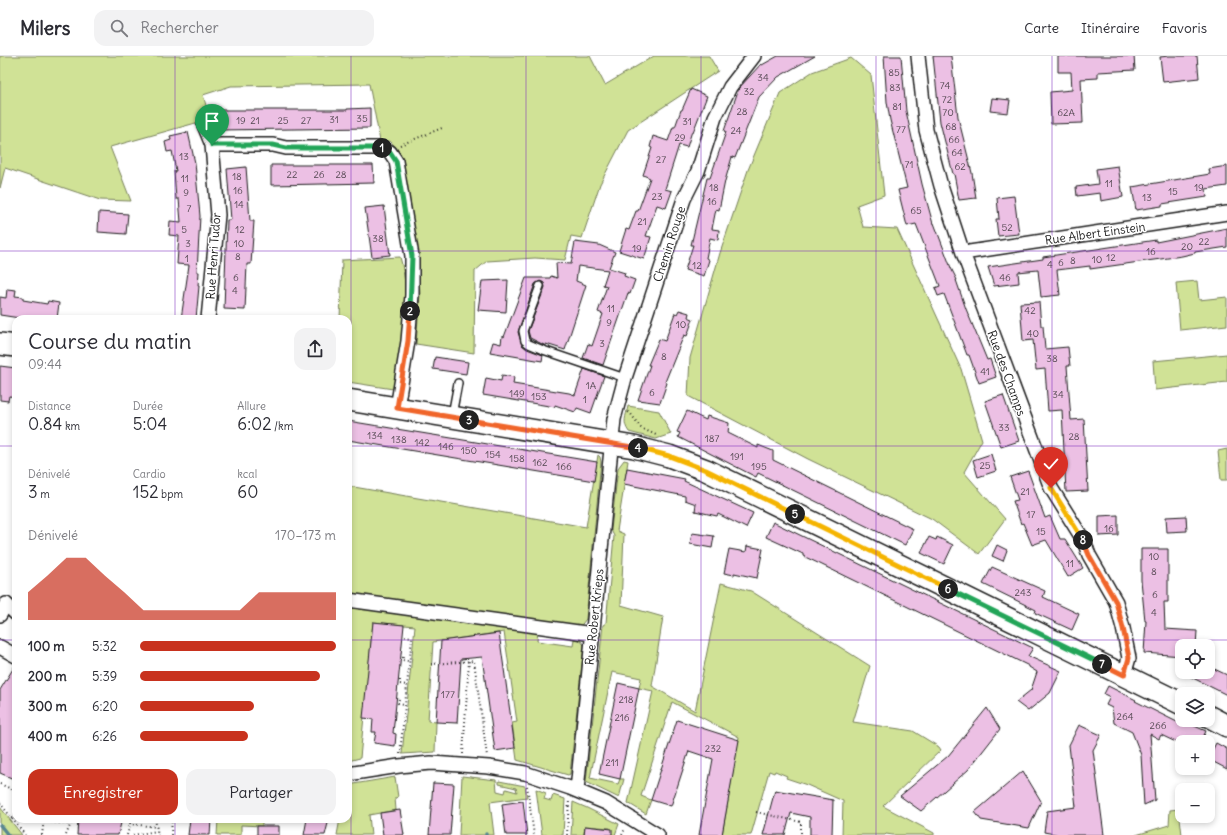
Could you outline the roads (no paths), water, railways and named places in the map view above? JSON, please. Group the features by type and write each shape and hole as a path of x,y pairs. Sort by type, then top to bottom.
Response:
{"main road":[{"path":"0,344 12,346"},
{"path":"352,401 611,443 669,456 706,470 1175,700"},
{"path":"1215,720 1227,726"}],"street":[{"name":"Chemin Rouge","path":"611,443 614,419 625,378 684,199 698,171 715,117 730,87 754,56"},
{"name":"Rue des Champs","path":"918,56 926,130 941,186 963,253 1051,488 1084,541 1089,555 1116,602 1129,658 1124,675"},
{"name":"Rue Henri Tudor","path":"204,125 212,145 218,215 208,315"},
{"path":"212,145 273,145 286,148 382,148 390,152 396,161 412,256 412,294 408,341 397,408"},
{"name":"Rue Albert Einstein","path":"963,253 1227,213"},
{"name":"Rue Robert Krieps","path":"573,789 593,634 611,443"},
{"path":"352,601 593,634"},
{"path":"0,647 12,654"},
{"path":"352,773 431,763 489,767 525,773 573,789 606,803 658,835"}],"lane":[{"path":"540,286 523,331 524,341 543,350 625,378"},
{"path":"452,417 458,383"}],"waterway":[{"path":"0,825 8,835"}]}
